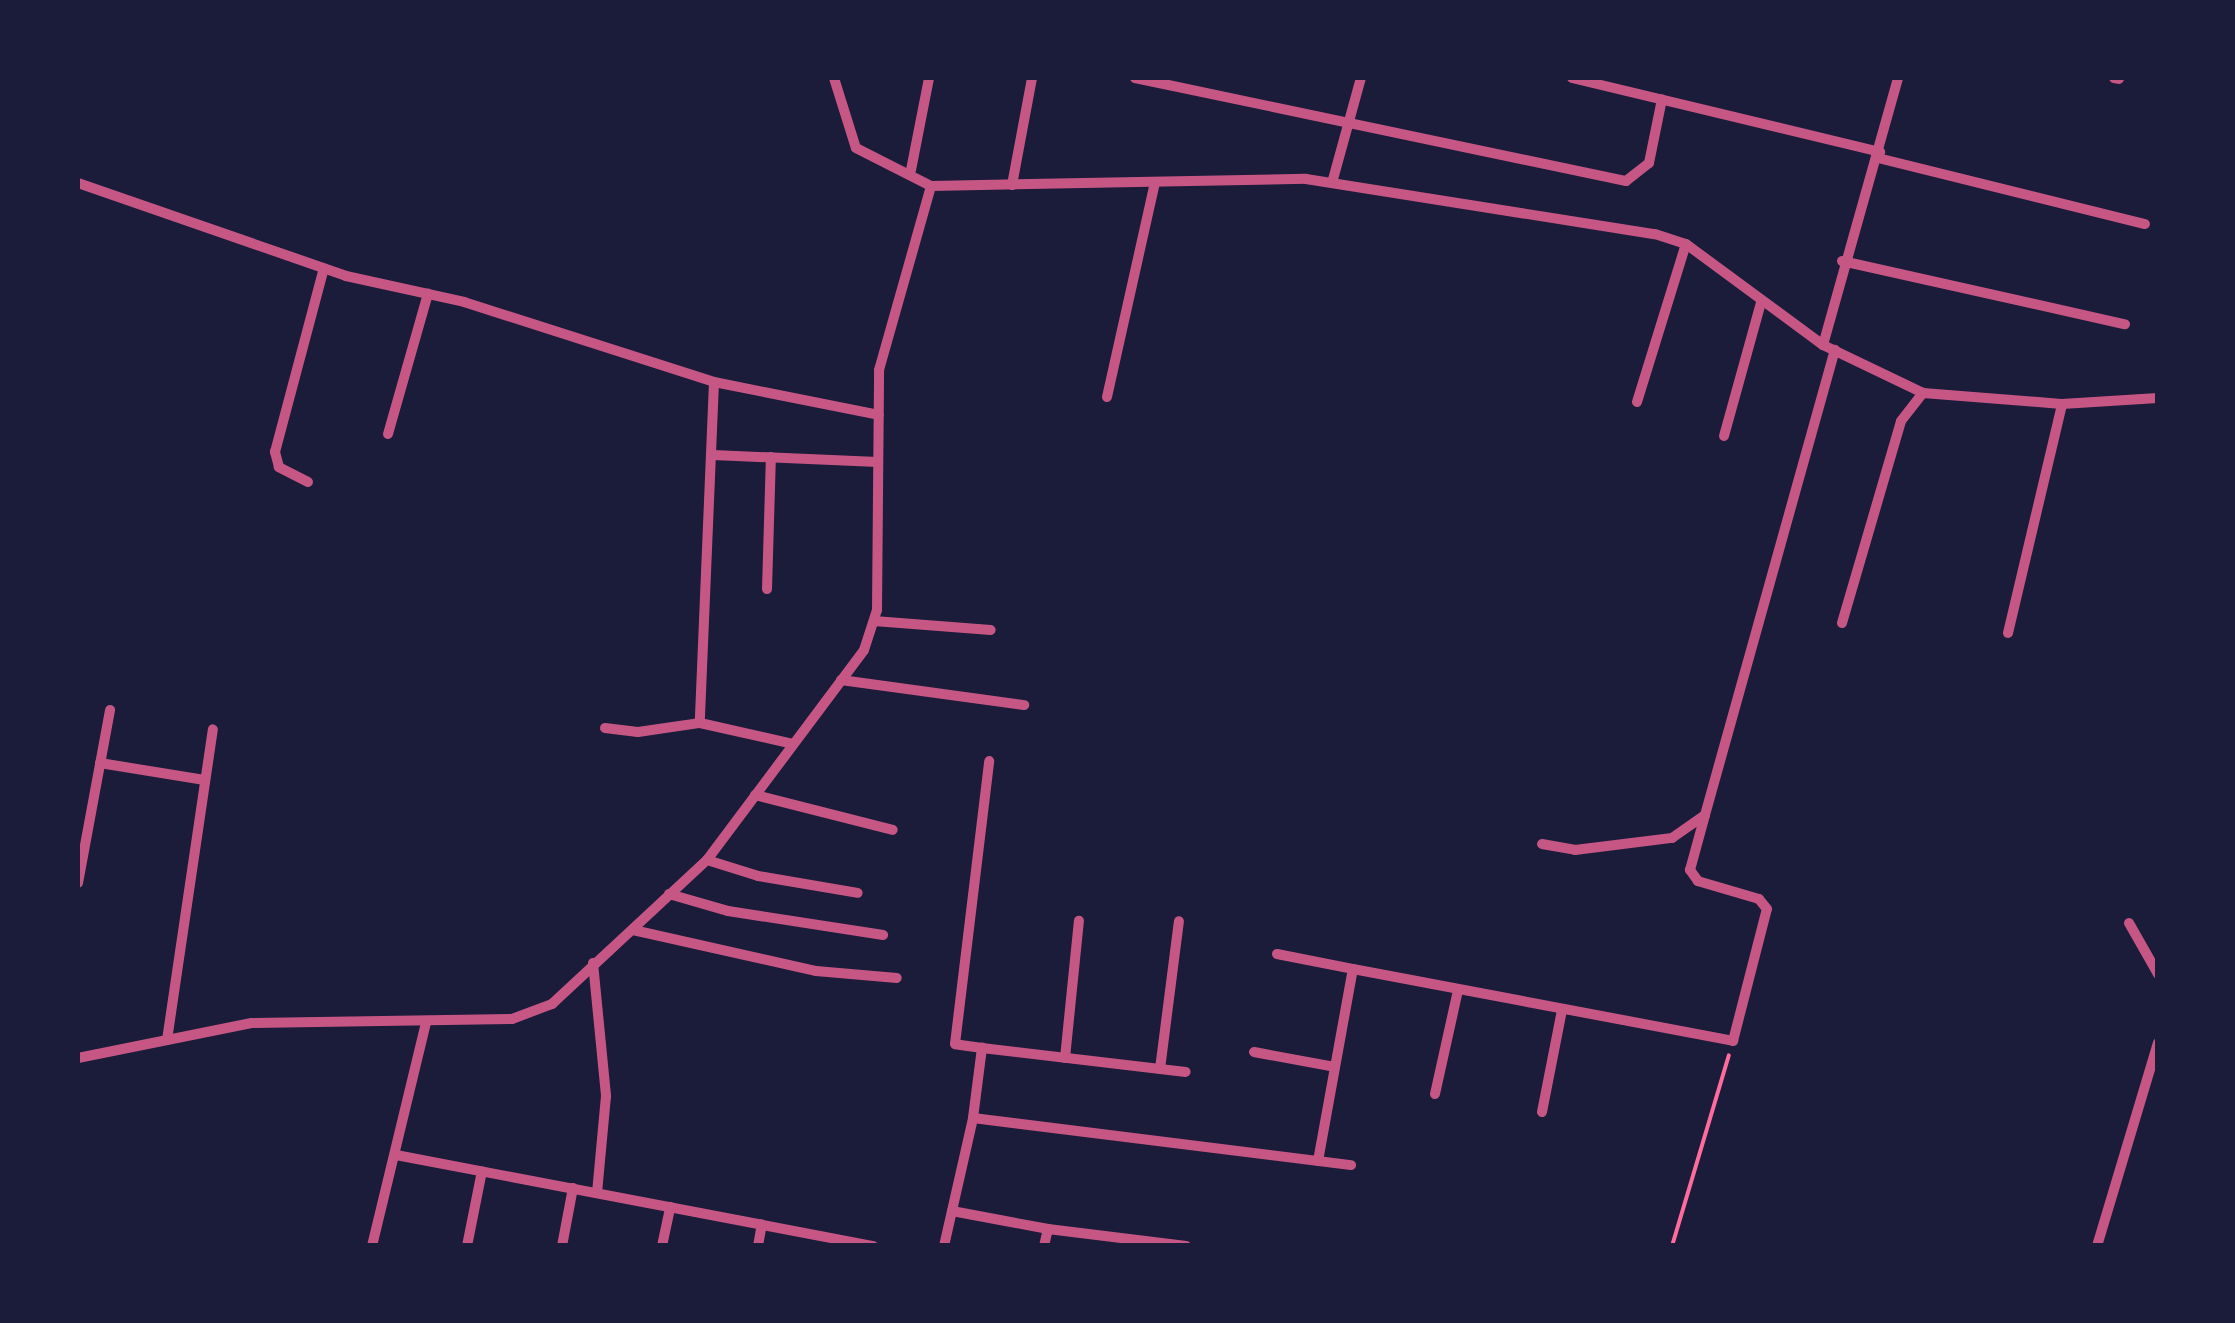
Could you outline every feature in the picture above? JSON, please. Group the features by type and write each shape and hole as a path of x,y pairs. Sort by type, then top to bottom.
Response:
{"street":[{"path":"834,78 856,148 911,170 931,186 1332,183 1686,244 1762,303 1829,348 1923,392 2062,404 2158,398"},
{"path":"911,170 929,78"},
{"path":"1012,185 1032,78"},
{"path":"1135,78 1626,181 1649,163 1662,99"},
{"path":"1332,183 1361,78"},
{"path":"1572,78 2145,224"},
{"path":"1277,954 1733,1041 1766,909 1759,899 1698,881 1690,870 1829,348 1842,260 1879,155 1898,78"},
{"path":"1107,397 1154,182"},
{"path":"78,183 324,268 428,294 714,382 879,415"},
{"path":"78,1058 252,1023 512,1018 552,1004 707,860 864,650 874,620 879,370 931,186"},
{"path":"1637,402 1686,244"},
{"path":"1842,260 2125,324"},
{"path":"308,482 280,467 275,452 324,268"},
{"path":"388,434 428,294"},
{"path":"1724,436 1762,303"},
{"path":"700,723 714,382"},
{"path":"1842,623 1901,421 1923,392"},
{"path":"2008,633 2062,404"},
{"path":"713,455 878,462"},
{"path":"767,589 770,457"},
{"path":"874,620 991,630"},
{"path":"841,680 1024,705"},
{"path":"78,883 110,710"},
{"path":"605,728 638,732 700,723 792,744"},
{"path":"167,1040 213,729"},
{"path":"988,762 956,1044 1186,1072"},
{"path":"100,763 205,780"},
{"path":"755,794 892,830"},
{"path":"1542,844 1576,850 1672,838 1704,816"},
{"path":"707,860 758,876 858,892"},
{"path":"669,894 728,911 882,936"},
{"path":"1065,1058 1079,920"},
{"path":"1160,1069 1179,921"},
{"path":"2129,924 2158,974"},
{"path":"633,930 816,970 897,978"},
{"path":"593,963 606,1096 597,1192"},
{"path":"1318,1161 1353,969"},
{"path":"1434,1094 1458,990"},
{"path":"1542,1112 1562,1010"},
{"path":"372,1246 426,1022"},
{"path":"2097,1246 2158,1043"},
{"path":"944,1246 973,1118 982,1048"},
{"path":"1254,1052 1335,1067"},
{"path":"973,1118 1351,1165"},
{"path":"396,1155 873,1246"},
{"path":"468,1246 482,1171"},
{"path":"562,1246 573,1188"},
{"path":"662,1246 670,1207"},
{"path":"952,1210 1048,1229 1186,1246"},
{"path":"758,1246 762,1224"},
{"path":"1044,1246 1048,1229"}],"path":[{"path":"1672,1246 1733,1041"}]}
